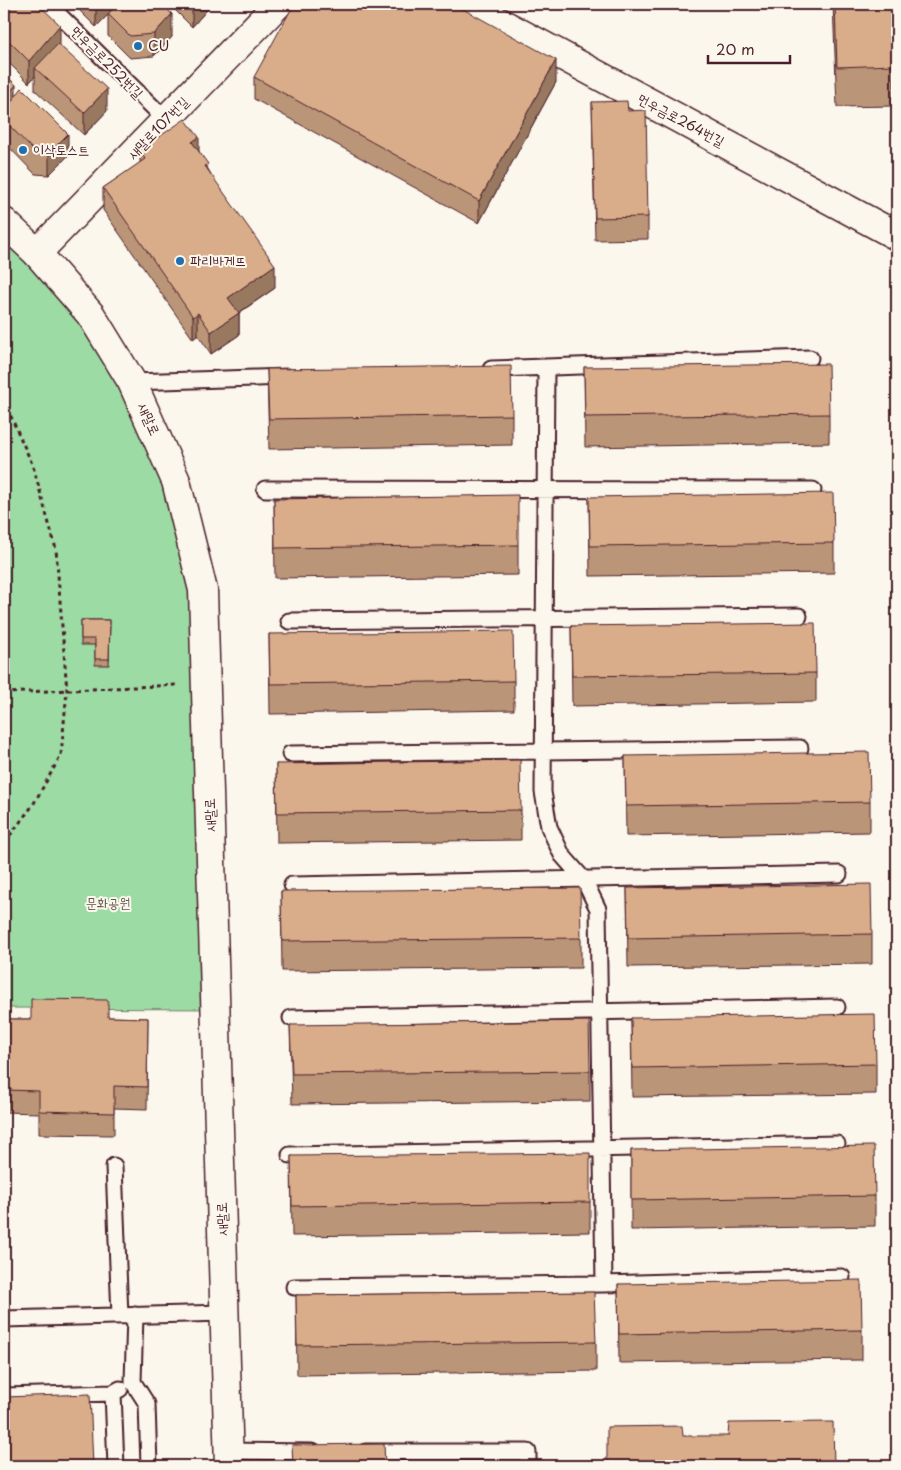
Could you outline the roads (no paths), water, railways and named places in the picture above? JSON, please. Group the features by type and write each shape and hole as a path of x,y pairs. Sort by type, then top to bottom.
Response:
{"street":[{"name":"새말로107번길","path":"37,253 278,4"},
{"name":"먼우금로264번길","path":"466,4 897,236"},
{"name":"새말로","path":"4,222 37,253 91,315 132,382 176,480 204,590 228,1459"}],"lane":[{"name":"먼우금로252번길","path":"48,4 166,120"},
{"path":"478,370 810,358"},
{"path":"546,367 543,792 549,827 562,855 584,880 598,909 604,1284"},
{"path":"132,382 301,376"},
{"path":"265,489 813,490"},
{"path":"289,621 799,616"},
{"path":"290,754 800,748"},
{"path":"292,885 839,874"},
{"path":"291,1018 837,1007"},
{"path":"290,1155 602,1147 837,1144"},
{"path":"114,1166 133,1382 147,1404 149,1466"},
{"path":"294,1287 604,1284 842,1277"},
{"path":"4,1318 224,1313"},
{"path":"4,1396 113,1393 133,1382"},
{"path":"113,1393 116,1466"},
{"path":"228,1459 324,1452"},
{"path":"352,1452 439,1459 528,1452 528,1466"}],"place":[{"name":"CU","path":"138,46"},
{"name":"이삭토스트","path":"23,150"},
{"name":"파리바게뜨","path":"180,261"}],"park label":[{"name":"문화공원","path":"108,903"}]}
